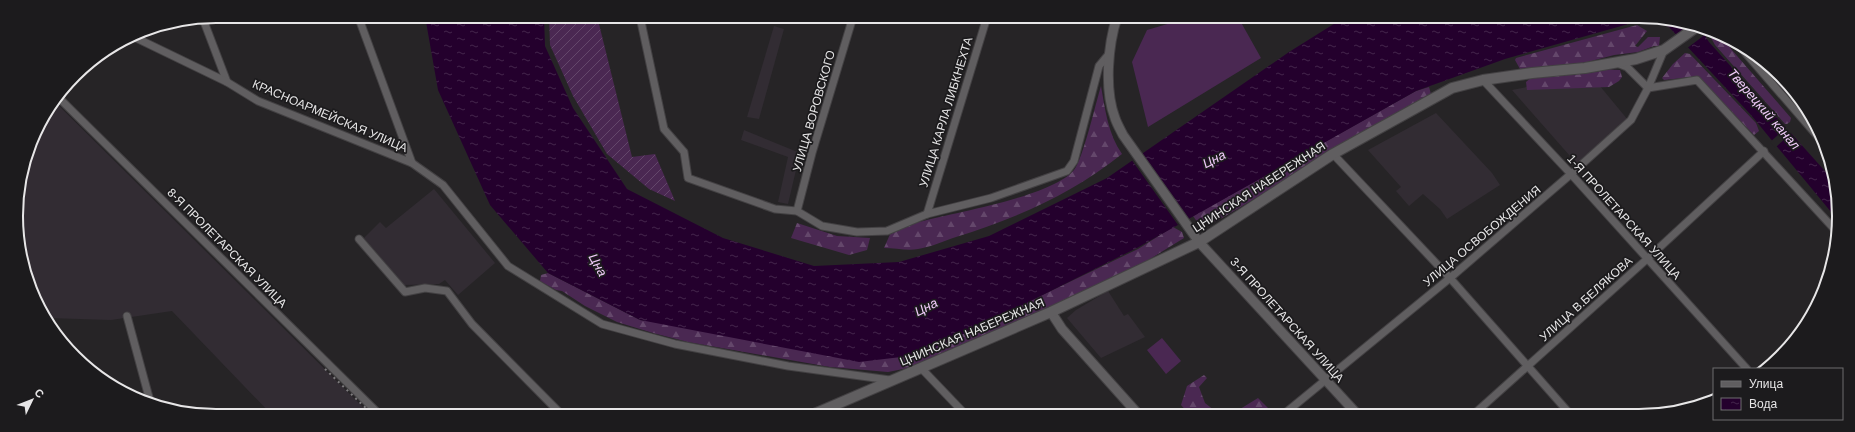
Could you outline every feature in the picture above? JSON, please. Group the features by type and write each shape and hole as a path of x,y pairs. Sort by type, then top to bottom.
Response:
{"main road":[{"name":"ЦНИНСКАЯ НАБЕРЕЖНАЯ","path":"890,380 922,369 1051,312 1199,242 1334,154 1452,88 1483,80 1617,64 1664,50 1691,30"},
{"path":"825,409 890,380"}],"street":[{"path":"205,23 227,82"},
{"path":"361,23 412,163"},
{"path":"641,23 664,129 684,152 688,178 776,209 797,211 822,226 857,232 887,231 927,214 991,198 1067,171 1074,161 1099,66 1109,54"},
{"name":"УЛИЦА ВОРОВСКОГО","path":"797,211 812,153 851,23"},
{"name":"УЛИЦА КАРЛА ЛИБКНЕХТА","path":"927,214 985,23"},
{"name":"3-Я ПРОЛЕТАРСКАЯ УЛИЦА","path":"1117,23 1109,54 1109,87 1114,117 1132,149 1199,242 1352,409"},
{"name":"КРАСНОАРМЕЙСКАЯ УЛИЦА","path":"139,39 227,82 258,101 412,163"},
{"name":"УЛИЦА ОСВОБОЖДЕНИЯ","path":"1290,409 1450,278 1571,174 1631,120 1648,88 1664,50"},
{"path":"1755,62 1800,111"},
{"path":"1617,64 1627,67 1648,88 1697,80 1832,226"},
{"name":"1-Я ПРОЛЕТАРСКАЯ УЛИЦА","path":"1483,80 1571,174 1746,368"},
{"name":"8-Я ПРОЛЕТАРСКАЯ УЛИЦА","path":"62,101 374,409"},
{"name":"УЛИЦА В.БЕЛЯКОВА","path":"1480,409 1647,260 1764,151"},
{"path":"1334,154 1450,278 1566,409"},
{"name":"ЦНИНСКАЯ НАБЕРЕЖНАЯ","path":"412,163 443,186 508,266 602,324 675,344 788,366 890,380"},
{"path":"359,239 405,292 425,288 447,291 472,324 556,409"},
{"path":"1051,312 1062,329 1134,409"},
{"path":"127,316 149,397"},
{"path":"922,369 960,409"}],"shaded area":[{"path":"774,26 784,29 759,119 747,117"},
{"path":"1764,69 1784,89 1785,91 1784,92"},
{"path":"1590,74 1628,120 1577,164 1512,90"},
{"path":"58,105 365,409 266,409 172,311 111,320 53,318 43,301 33,278 27,254 23,229 23,203 27,178 33,154 38,142 49,119"},
{"path":"1436,113 1492,173 1500,185 1447,219 1440,209 1423,194 1409,206 1396,191 1401,187 1368,150"},
{"path":"744,130 800,153 788,204 778,202 788,157 741,140"},
{"path":"434,189 495,263 458,295 445,280 439,284 404,285 364,238 380,222 386,228"},
{"path":"1108,291 1124,316 1128,314 1145,337 1101,358 1067,318 1076,310"}],"green space":[{"path":"549,23 599,23 632,157 655,154 675,201 649,189 607,154 573,96 550,45"},
{"path":"1171,23 1241,23 1261,58 1148,127 1132,62 1147,30"},
{"path":"1637,25 1647,31 1635,46 1638,47 1648,37 1660,37 1659,46 1654,46 1638,52 1614,55 1576,65 1520,69 1515,60 1516,58"},
{"path":"1711,37 1728,45 1791,118 1790,122 1785,124 1715,45"},
{"path":"1685,53 1690,54 1756,123 1759,131 1754,135 1700,79 1692,77 1664,80 1662,78 1673,64"},
{"path":"1598,69 1620,70 1622,77 1619,81 1609,87 1527,90 1526,82 1532,77"},
{"path":"1101,86 1110,130 1122,154 1084,181 1064,193 1001,222 937,244 914,250 884,248 891,232 909,225 1025,196 1062,180 1074,170 1078,164"},
{"path":"1429,87 1431,94 1217,221 1198,223 1193,216 1416,91"},
{"path":"797,223 837,236 870,238 867,250 849,255 791,238"},
{"path":"1173,227 1182,232 1184,238 1137,267 1034,315 994,331 980,339 918,366 888,372 830,367 688,342 653,333 617,322 585,306 562,291 556,290 540,281 541,275 548,273 640,320 918,355 1138,249"},
{"path":"1162,338 1181,361 1166,374 1147,350"},
{"path":"1204,375 1207,378 1199,387 1205,403 1213,409 1185,409 1181,405 1187,386"},
{"path":"1258,398 1269,409 1240,409"}],"water":[{"name":"Цна","path":"426,23 544,23 545,46 573,108 627,189 723,238 814,266 899,262 989,236 1107,178 1289,52 1335,23 1632,23 1505,59 1416,91 1137,248 972,330 918,355 859,362 640,320 548,273 490,205 438,90"},
{"name":"Тверецкий канал","path":"1663,25 1704,34 1709,42 1827,173 1832,203 1832,213 1751,115 1669,27"}],"pier":[{"path":"1690,30 1705,35 1686,49 1677,39"},
{"path":"1787,127 1792,132 1775,148 1770,142"},
{"path":"1141,152 1188,219 1178,225 1131,159"}],"railway":[{"path":"325,369 367,409"}]}
